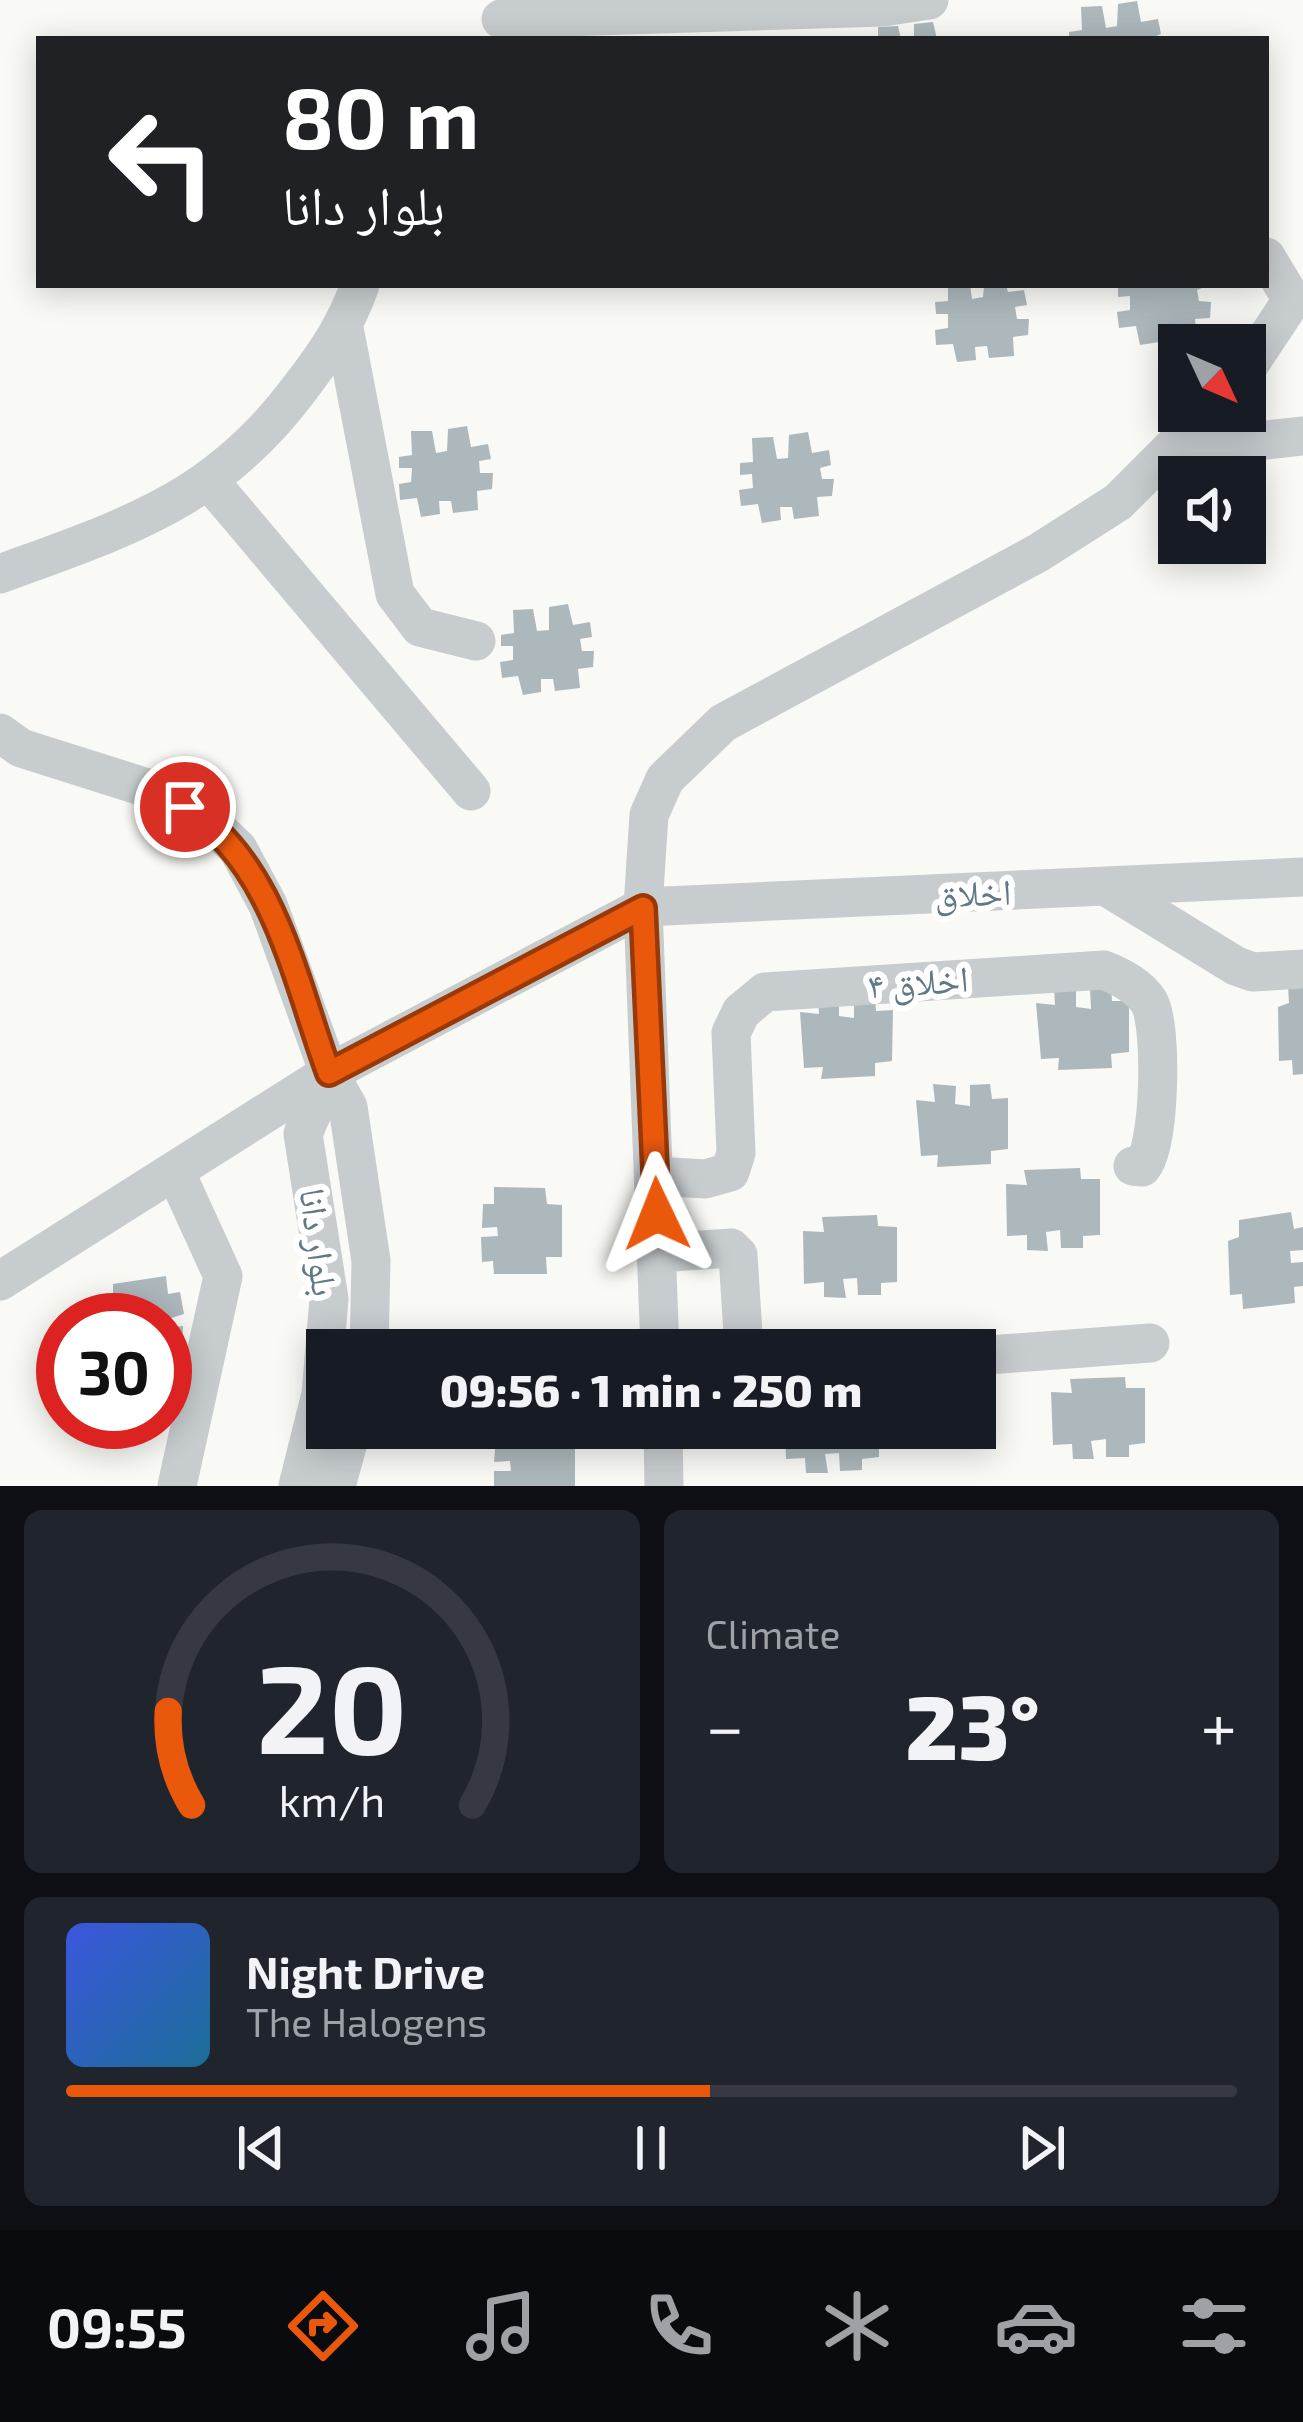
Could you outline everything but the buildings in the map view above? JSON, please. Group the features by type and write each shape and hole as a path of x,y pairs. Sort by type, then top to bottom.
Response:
{"street":[{"path":"503,19 883,7 929,0"},
{"path":"1266,339 1292,300 1269,259"},
{"path":"0,574 144,521 211,483 274,424 344,328 359,288"},
{"path":"344,328 395,594 420,627 476,641"},
{"path":"660,1329 643,908 649,814 665,779 686,753 723,723 1038,553 1118,502 1190,432"},
{"path":"1174,450 1303,436"},
{"path":"211,483 471,791"},
{"path":"0,733 21,748 160,792 210,822 238,849 268,905 329,1073"},
{"name":"اخلاق","path":"643,908 1303,878"},
{"path":"1107,887 1236,966 1253,972 1303,969"},
{"path":"0,1281 329,1073 643,908"},
{"name":"اخلاق ۴","path":"656,1176 705,1179 730,1172 736,1153 731,1033 741,1012 765,992 1104,970 1126,979 1150,1004 1157,1043 1153,1150 1142,1167 1132,1166"},
{"name":"بلوار دانا","path":"329,1073 348,1107 371,1261 369,1329"},
{"name":"بلوار دانا","path":"298,1486 321,1394 329,1299 303,1134 329,1073"},
{"path":"175,1171 223,1276 177,1486"},
{"path":"658,1253 731,1248 738,1255 743,1329"},
{"path":"996,1354 1150,1343"},
{"path":"336,1486 346,1449"},
{"path":"663,1449 664,1486"}],"route":[{"path":"185,807 210,822 238,849 268,905 329,1073 643,908 657,1214"}]}
